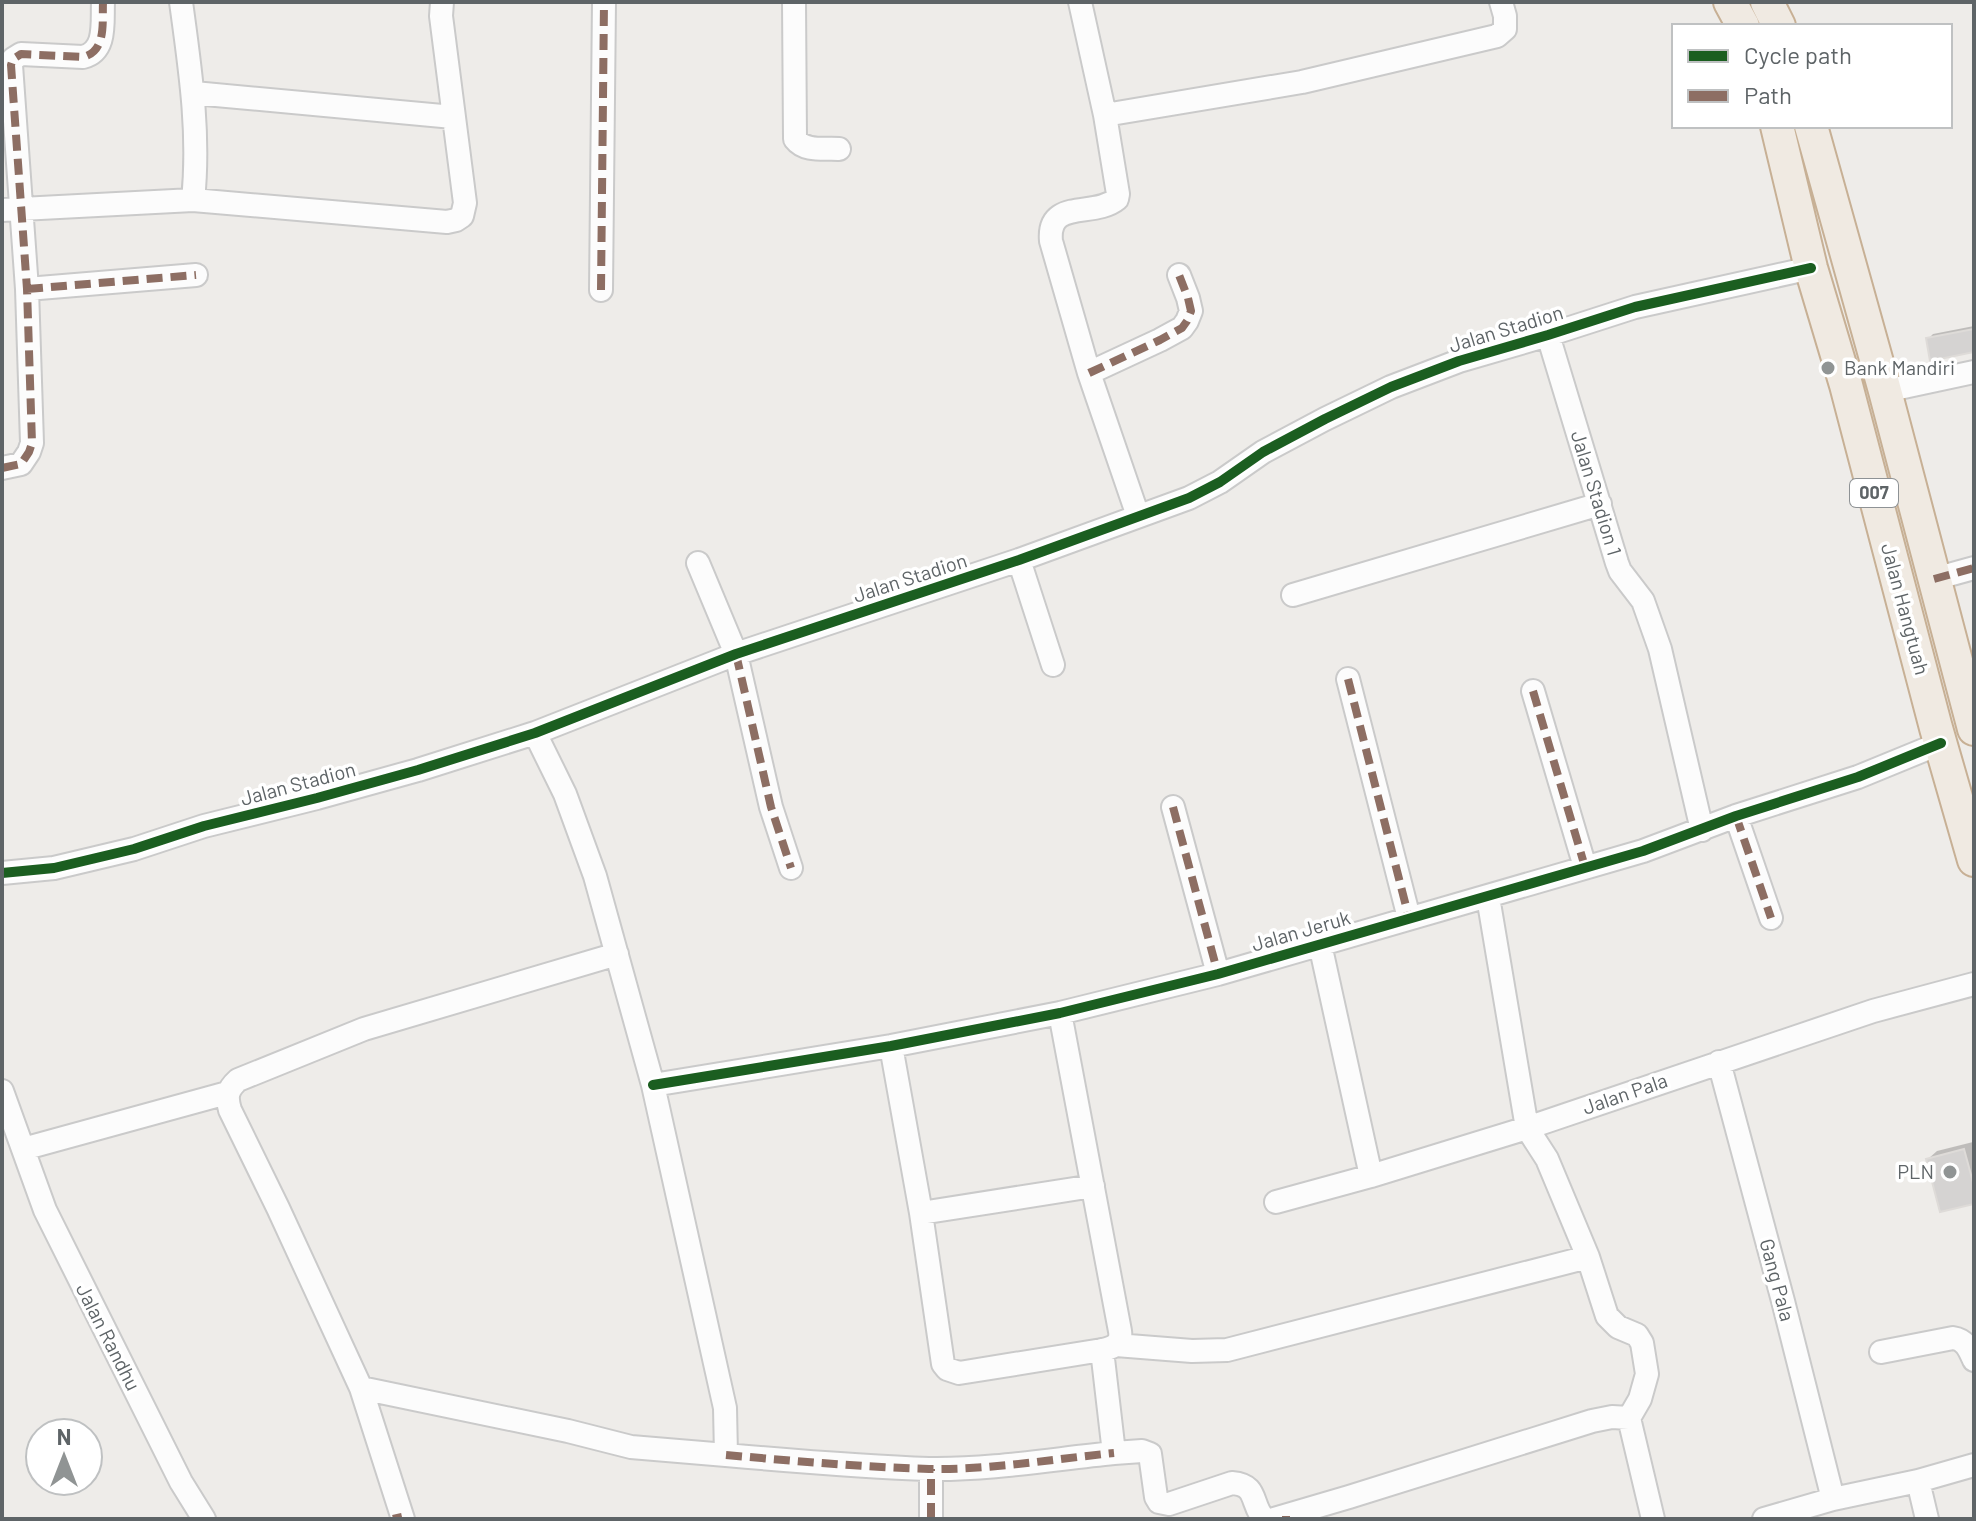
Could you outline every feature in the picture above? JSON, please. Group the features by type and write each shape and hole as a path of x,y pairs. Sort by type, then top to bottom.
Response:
{"highway":[{"path":"1730,2 1742,24"},
{"path":"1767,2 1778,24"},
{"name":"Jalan Hangtuah","path":"1777,128 1811,268 1846,385 1974,860"},
{"name":"Jalan Hangtuah","path":"1812,128 1974,729"}],"street":[{"path":"2,468 21,464 32,443 27,289 12,209 11,65 13,59 21,54 91,55 100,44 103,2"},
{"path":"181,2 194,93 193,200"},
{"path":"12,209 193,200 447,222 456,220 462,216 465,203 441,16 442,2"},
{"path":"601,290 604,2"},
{"path":"794,2 795,139 806,148 839,149"},
{"path":"1080,2 1105,115 1118,194 1117,199 1107,205 1058,216 1050,233 1089,373 1138,516"},
{"path":"1105,115 1302,82 1497,36 1505,29 1501,2"},
{"path":"194,93 453,117"},
{"name":"Jalan Stadion","path":"2,873 54,868 134,849 204,826 403,774 535,733 736,654 1019,560 1189,498 1220,482 1263,452 1325,419 1391,387 1459,361 1635,307 1811,268"},
{"path":"27,289 196,275"},
{"path":"1089,373 1182,328 1191,311 1179,275"},
{"name":"Jalan Stadion 1","path":"1548,335 1617,563 1643,601 1660,649 1702,830"},
{"path":"1885,391 1974,372"},
{"path":"1293,595 1600,504"},
{"path":"1019,560 1053,665"},
{"path":"698,563 736,654 771,807 791,868"},
{"path":"1934,579 1974,568"},
{"path":"1348,679 1409,918"},
{"path":"1533,691 1585,867"},
{"path":"535,733 570,807 595,876 653,1085 725,1408 726,1455"},
{"name":"Jalan Jeruk","path":"653,1085 891,1046 1060,1013 1218,974 1643,851 1736,816 1858,777 1941,743"},
{"path":"1173,807 1218,974"},
{"path":"1736,816 1771,918"},
{"path":"1488,897 1527,1128 1547,1159 1588,1257 1607,1316 1618,1327 1637,1335 1642,1343 1647,1374 1640,1399 1629,1418 1653,1519"},
{"path":"1320,944 1371,1176"},
{"path":"23,1149 227,1093 238,1080 364,1029 617,954"},
{"name":"Jalan Pala","path":"1276,1202 1527,1128 1873,1011 1974,984"},
{"path":"1060,1013 1120,1331 1120,1340 1109,1347"},
{"path":"891,1046 921,1213 941,1357 947,1369 959,1373 1109,1347 1227,1350 1588,1257"},
{"name":"Gang Pala","path":"1719,1062 1833,1499"},
{"name":"Jalan Randhu","path":"2,1091 45,1210 181,1482 204,1519"},
{"path":"227,1093 230,1110 361,1388 399,1518"},
{"path":"921,1213 1093,1186"},
{"path":"1881,1352 1953,1338 1966,1343 1974,1360"},
{"path":"1109,1347 1114,1453"},
{"path":"361,1388 631,1447 799,1461 931,1469 1142,1451 1150,1454 1159,1502 1169,1504 1238,1483 1252,1492 1259,1514 1278,1518 1592,1421 1629,1418"},
{"path":"1764,1519 1974,1465"},
{"path":"931,1469 931,1519"},
{"path":"1918,1481 1927,1519"}],"building":[{"path":"1974,329 1974,352 1930,361 1926,338"},
{"name":"PLN","path":"1964,1149 1974,1186 1974,1204 1940,1212 1926,1159"}],"marked path":[{"path":"2,468 21,464 32,443 27,289 11,65 13,59 21,54 83,57 91,54 102,35 103,2"},
{"path":"601,290 604,2"},
{"path":"27,289 196,275"},
{"path":"1089,373 1182,328 1191,311 1179,275"},
{"path":"1934,579 1974,568"},
{"path":"736,654 771,807 791,868"},
{"path":"1348,679 1409,918"},
{"path":"1533,691 1585,867"},
{"path":"1173,807 1218,974"},
{"path":"1736,816 1771,918"},
{"path":"726,1455 952,1469 1114,1453"},
{"path":"931,1469 931,1519"},
{"path":"393,1519 402,1517"}],"cycle path":[{"path":"2,873 54,868 134,849 204,826 418,770 535,733 736,654 1019,560 1189,498 1220,482 1263,452 1325,419 1391,387 1459,361 1635,307 1811,268"},
{"path":"653,1085 891,1046 1060,1013 1218,974 1643,851 1736,816 1858,777 1941,743"}],"place":[{"name":"Bank Mandiri","path":"1828,368"},
{"name":"PLN","path":"1950,1172"}]}
